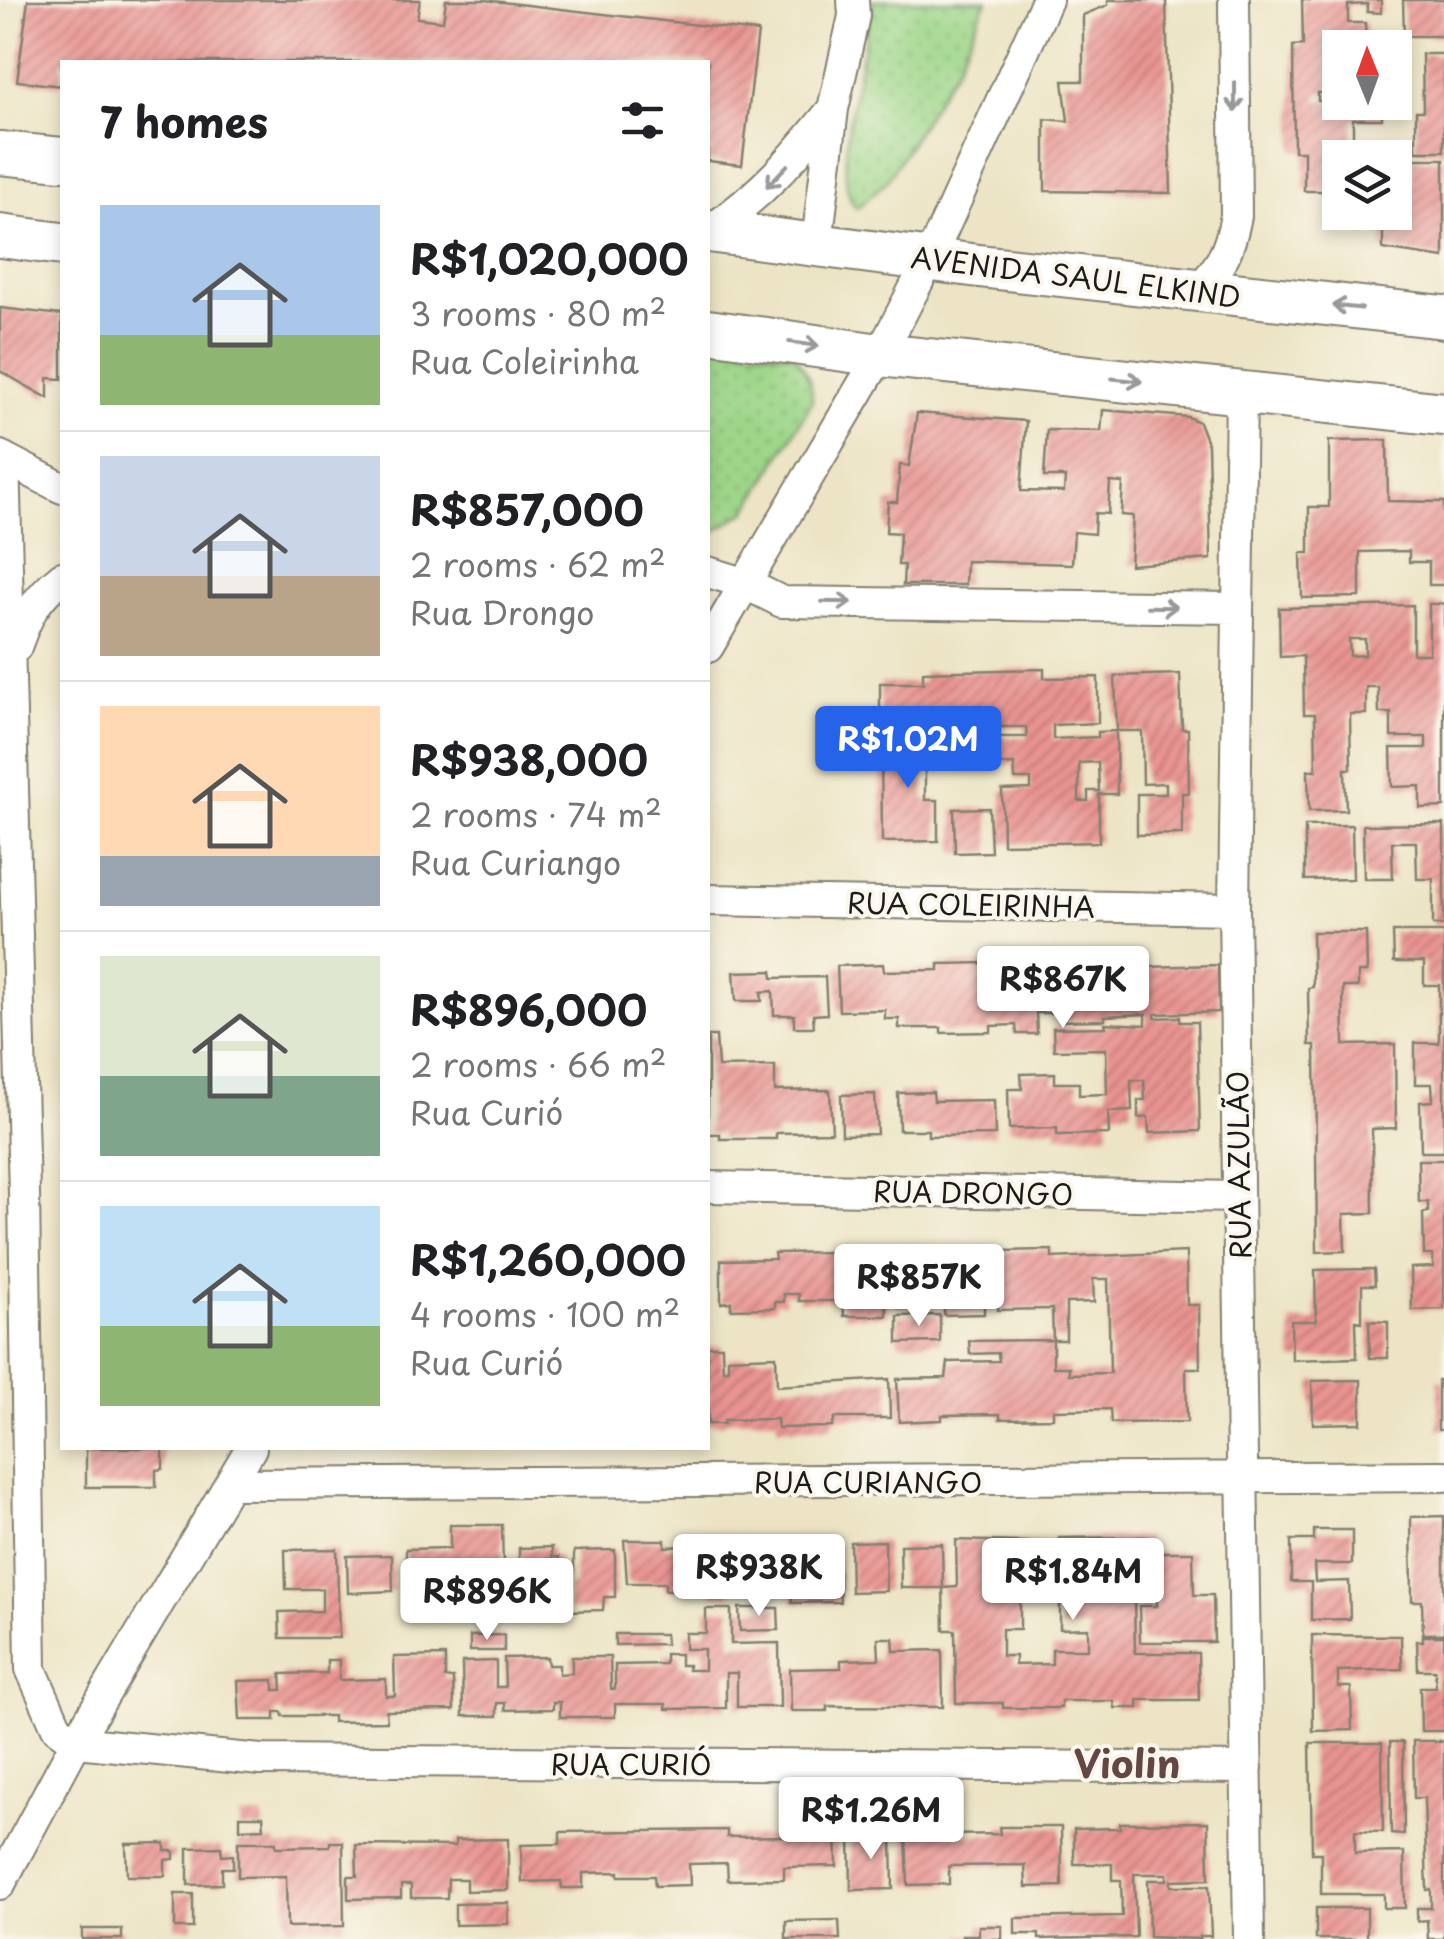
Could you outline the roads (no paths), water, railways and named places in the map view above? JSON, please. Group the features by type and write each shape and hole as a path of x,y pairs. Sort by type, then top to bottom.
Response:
{"main road":[{"path":"0,152 60,160"},
{"name":"AVENIDA SAUL ELKIND","path":"710,231 929,260 1444,317"},
{"path":"0,236 60,244"},
{"path":"710,331 880,354 1444,414"}],"street":[{"path":"817,243 833,109 854,16 854,0"},
{"path":"710,643 880,354 929,260 1046,0"},
{"path":"1198,291 1230,248 1236,216 1234,0"},
{"path":"710,230 756,198 782,173 833,109"},
{"name":"RUA AZULÃO","path":"1241,391 1234,909 1250,1939"},
{"path":"60,487 2,457 10,664 12,1194 31,1669 57,1728 76,1742"},
{"path":"710,573 744,583 782,602 1237,608"},
{"path":"10,664 28,615 41,594 60,579"},
{"name":"RUA COLEIRINHA","path":"710,900 1234,909"},
{"name":"RUA DRONGO","path":"710,1187 1238,1197"},
{"path":"0,1884 76,1742 250,1450"},
{"name":"RUA CURIANGO","path":"232,1484 1444,1476"},
{"name":"RUA CURIÓ","path":"76,1742 261,1760 1247,1768"}],"district":[{"name":"Violin","path":"1127,1762"}]}
